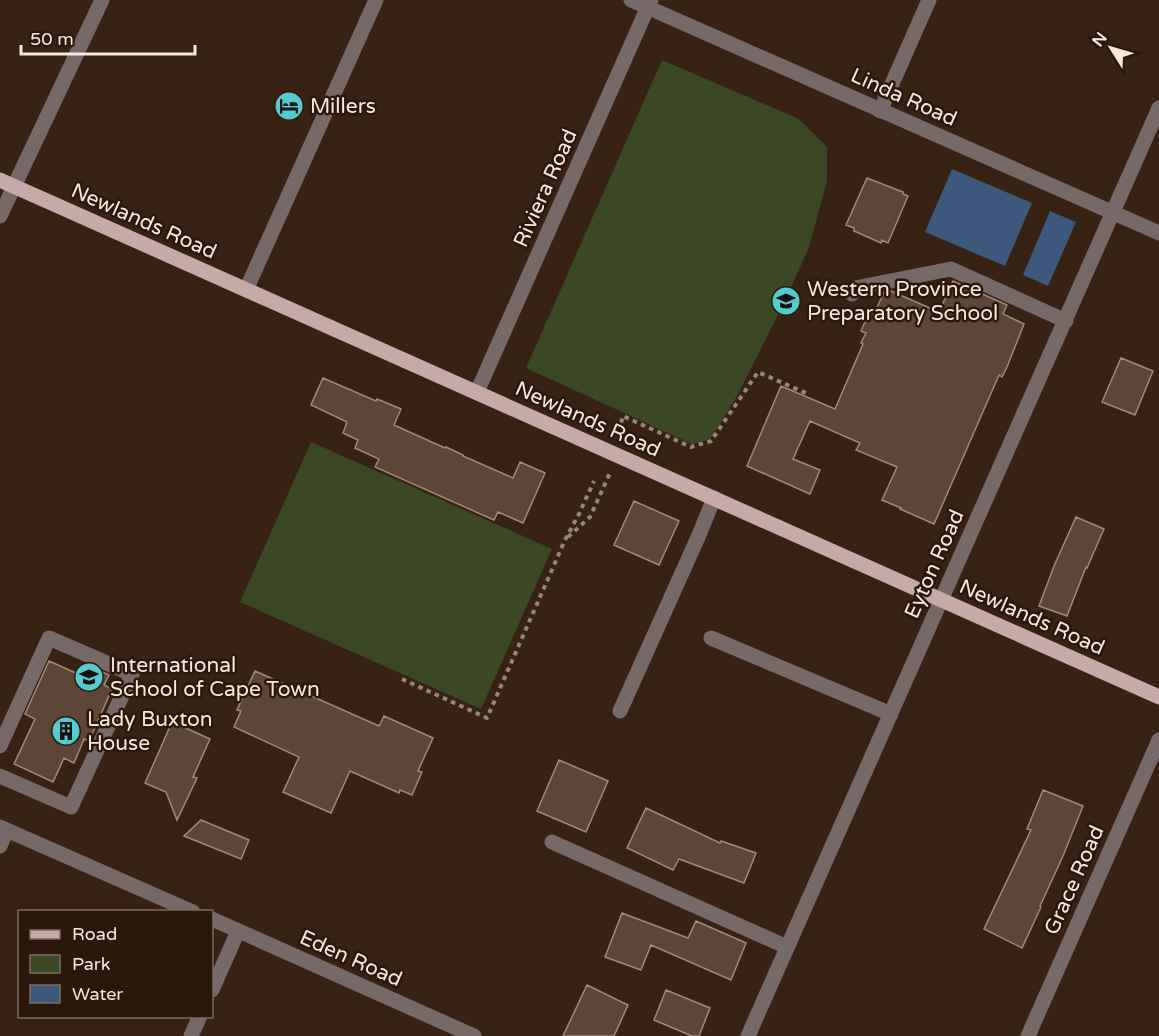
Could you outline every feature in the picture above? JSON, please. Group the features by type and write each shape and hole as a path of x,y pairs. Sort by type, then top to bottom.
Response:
{"main road":[{"name":"Newlands Road","path":"7,183 1159,697"}],"street":[{"path":"0,216 7,183 102,0"},
{"path":"246,290 376,0"},
{"name":"Linda Road","path":"631,0 650,4 880,111 1159,233"},
{"path":"880,111 929,0"},
{"name":"Riviera Road","path":"477,392 650,4"},
{"name":"Eyton Road","path":"748,1036 1159,108"},
{"path":"852,294 855,288 951,269 1066,321"},
{"path":"620,711 714,498"},
{"path":"0,746 49,638 132,674 71,807 0,776"},
{"path":"711,638 891,714"},
{"name":"Grace Road","path":"1028,1036 1159,741"},
{"path":"0,846 3,828 188,910"},
{"path":"552,842 788,947"},
{"name":"Eden Road","path":"213,919 469,1035"},
{"path":"213,988 238,931"},
{"path":"191,1036 200,1018"}],"path":[{"path":"621,423 623,416 691,447 711,441 758,372 808,394"},
{"path":"566,540 590,517 610,473"},
{"path":"402,679 487,718 594,481"}],"green space":[{"path":"662,60 799,119 827,147 827,181 809,247 785,301 736,398 710,439 692,444 526,368"},
{"path":"311,442 552,549 481,709 240,602"}],"water":[{"path":"952,169 1032,203 1005,266 925,232"},
{"path":"1050,211 1076,222 1048,286 1023,275"}],"building":[{"path":"867,178 908,196 888,243 882,240 881,243 846,225"},
{"path":"953,281 1007,305 1003,314 1024,324 1007,367 1002,377 999,375 934,524 882,500 897,467 856,450 860,443 810,421 793,459 820,470 810,494 747,466 781,386 835,409 863,344 861,343 866,333 861,331 870,310 875,312 884,292 891,291 939,312"},
{"path":"1121,358 1153,371 1135,415 1102,402"},
{"path":"323,378 401,409 394,425 513,478 520,462 545,473 523,523 498,512 494,520 375,467 379,459 355,448 358,440 343,433 347,422 311,405"},
{"path":"634,501 679,521 659,565 614,545"},
{"path":"1076,517 1104,529 1067,616 1039,606"},
{"name":"Lady Buxton House","path":"49,661 87,678 92,667 109,675 104,685 112,689 89,741 84,739 74,763 64,758 53,782 14,764 35,719 25,714"},
{"path":"255,671 379,726 384,716 433,738 418,771 422,772 412,795 400,790 399,793 350,771 331,813 283,792 299,757 234,727 241,711 237,710"},
{"path":"172,722 210,739 193,777 197,778 177,820 166,792 145,783"},
{"path":"559,760 608,781 586,832 537,811"},
{"path":"1043,790 1083,806 1022,948 984,929 1031,830 1027,829"},
{"path":"646,808 720,843 721,841 756,853 744,883 679,859 673,870 627,848"},
{"path":"201,820 249,840 241,859 184,836"},
{"path":"622,913 688,938 696,921 746,943 731,980 651,945 641,970 605,957"},
{"path":"587,985 628,1005 614,1036 563,1036"},
{"path":"666,990 710,1008 699,1036 692,1036 654,1020"}],"place":[{"name":"Millers","path":"289,106"},
{"name":"Western Province Preparatory School","path":"786,301"},
{"name":"International School of Cape Town","path":"89,677"},
{"name":"Lady Buxton House","path":"66,731"}]}
